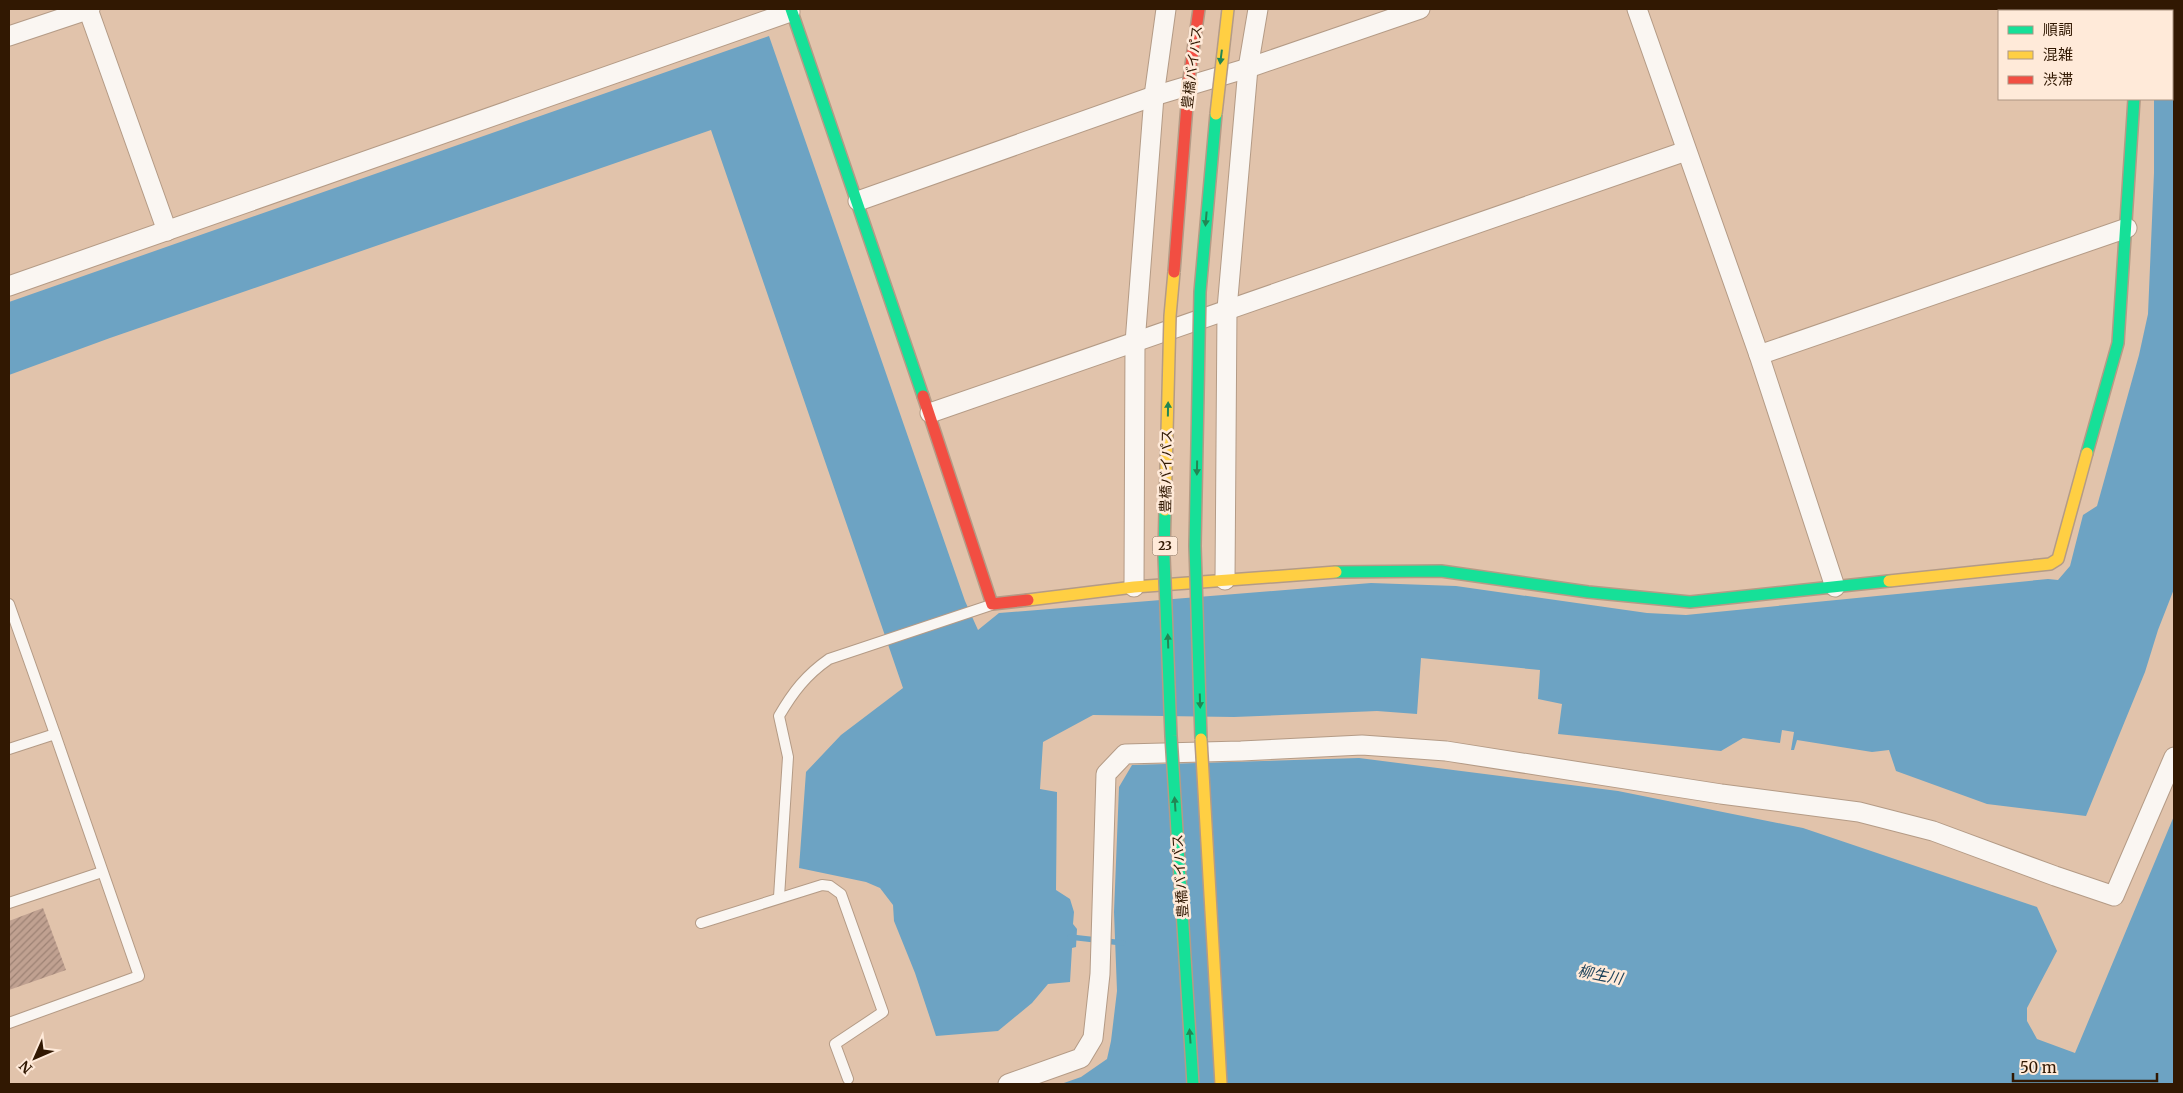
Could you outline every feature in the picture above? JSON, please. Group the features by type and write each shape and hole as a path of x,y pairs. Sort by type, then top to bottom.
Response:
{"main road":[{"name":"豊橋バイパス","path":"1193,1084 1171,736 1164,556 1170,316 1189,79 1199,9"},
{"name":"豊橋バイパス","path":"1221,1084 1201,730 1195,546 1200,292 1221,57 1228,9"},
{"path":"791,11 930,413 992,605 1134,586 1322,572 1441,571 1588,592 1690,602 2050,564 2058,559 2118,344 2134,100"}],"street":[{"path":"9,36 89,9 167,231"},
{"path":"1134,586 1135,342 1154,96 1166,9"},
{"path":"1225,580 1227,309 1248,68 1258,9"},
{"path":"858,201 1154,96 1248,68 1420,9"},
{"path":"1637,9 1759,355 1835,587"},
{"path":"9,286 791,11"},
{"path":"930,413 1686,151"},
{"path":"1759,355 2127,228"},
{"path":"1008,1084 1081,1058 1092,1038 1101,954 1106,774 1125,754 1362,745 1446,751 1721,794 1859,812 1933,831 2114,896 2174,757"}],"lane":[{"path":"9,604 139,976 9,1023"},
{"path":"779,897 788,757 779,716 790,696 810,672 829,659 992,605"},
{"path":"9,749 55,734"},
{"path":"9,903 102,872"},
{"path":"701,923 822,885 835,889 844,900 883,1012 835,1044 848,1079"}],"water":[{"path":"2174,9 2174,589 2158,630 2145,672 2086,816 1987,804 1896,771 1889,750 1872,752 1797,740 1794,750 1791,750 1794,732 1782,730 1780,743 1743,738 1721,751 1558,734 1562,704 1538,699 1540,670 1421,658 1417,714 1377,711 1234,717 1093,715 1043,742 1040,789 1057,792 1056,890 1070,899 1074,912 1073,924 1077,929 1076,947 1072,948 1070,982 1048,984 1032,1003 998,1031 936,1036 915,973 894,921 893,905 880,888 866,882 799,868 806,772 841,735 903,688 711,130 110,338 9,375 9,302 769,36 965,601 978,630 999,613 1371,583 1456,586 1647,613 1686,615 2048,579 2058,580 2070,566 2083,515 2097,506 2139,355 2148,314 2154,173 2154,100 2173,100 2173,10 2155,10"},
{"name":"柳生川","path":"1359,758 1618,791 1803,828 2037,907 2057,951 2027,1008 2027,1021 2037,1039 2075,1053 2174,816 2174,1084 1061,1084 1081,1077 1107,1059 1117,991 1114,912 1119,787 1132,765"}],"building":[{"path":"43,908 66,970 9,990 9,921"}],"waterway":[{"path":"1070,937 1123,943"}],"traffic: fast":[{"path":"791,9 923,396"},
{"path":"2087,453 2118,343 2134,100"},
{"path":"1201,739 1195,546 1200,292 1216,114"},
{"path":"1165,510 1164,556 1171,736 1193,1084"},
{"path":"1336,572 1441,571 1588,592 1690,602 1889,581"}],"traffic: slow":[{"path":"1216,114 1228,9"},
{"path":"1165,510 1170,316 1174,272"},
{"path":"1889,581 2050,564 2058,559 2087,453"},
{"path":"1028,600 1134,587 1336,572"},
{"path":"1201,739 1221,1084"}],"traffic: jam":[{"path":"1174,272 1189,79 1199,9"},
{"path":"923,396 992,604 1028,600"}]}
